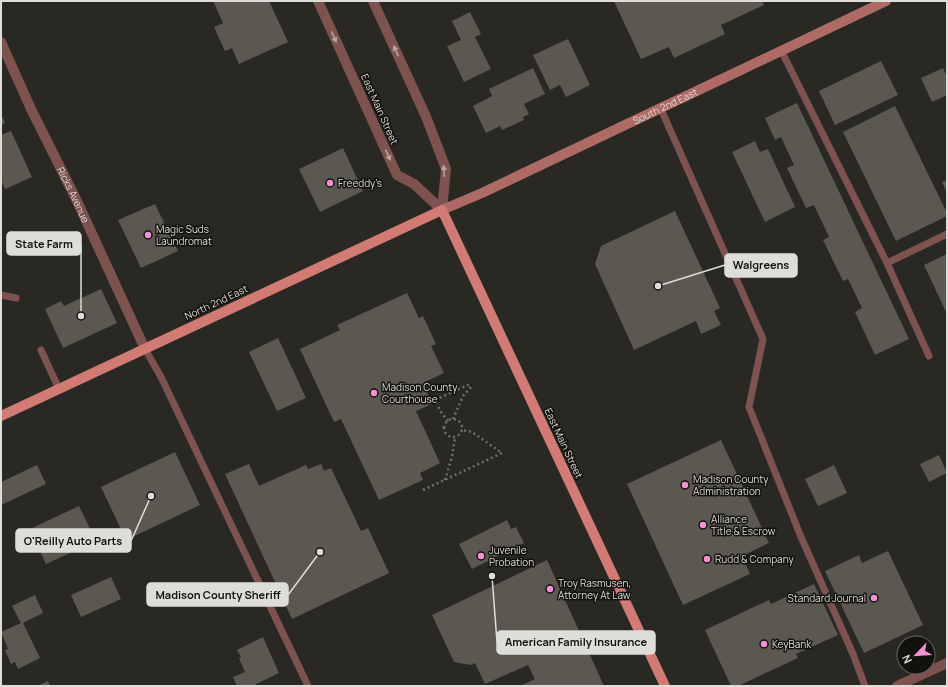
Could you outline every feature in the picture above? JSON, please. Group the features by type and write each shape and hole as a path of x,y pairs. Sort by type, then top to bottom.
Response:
{"main road":[{"name":"South 2nd East","path":"442,210 482,193 660,107 886,1"},
{"name":"North 2nd East","path":"1,416 442,210"},
{"name":"East Main Street","path":"442,210 665,686"}],"street":[{"name":"East Main Street","path":"318,1 397,175 414,184 442,210"},
{"path":"373,1 427,119 446,169 442,210"},
{"name":"Ricks Avenue","path":"1,42 31,109 77,201 145,348"},
{"path":"897,686 947,663"}],"lane":[{"path":"781,50 887,263 929,356"},
{"path":"660,107 763,339 749,407 801,537 853,654 865,686"},
{"path":"887,263 947,234"},
{"path":"1,295 16,298"},
{"path":"145,348 161,377 308,686"},
{"path":"41,350 59,389"}],"path":[{"path":"448,420 441,412 435,400 470,385 463,396 453,419"},
{"path":"453,419 459,420 463,430 460,435 455,438 448,436 445,432 444,425 448,420 453,419"},
{"path":"423,490 502,453 472,432 463,430"},
{"path":"445,480 452,457 455,438"}],"building":[{"path":"213,1 269,1 288,42 239,64 232,48 225,51 214,27 223,23"},
{"path":"614,1 762,1 764,5 721,25 725,34 674,58 669,47 641,59"},
{"path":"470,12 481,34 475,37 491,69 464,82 447,46 461,40 452,21"},
{"path":"568,39 590,85 566,97 560,85 550,90 533,55"},
{"path":"881,61 898,95 835,125 819,91"},
{"path":"533,68 545,94 524,104 529,114 523,117 524,120 502,130 500,126 486,133 473,106 492,96 489,89"},
{"path":"943,68 947,77 947,95 932,102 921,78"},
{"path":"797,103 909,339 875,355 855,312 862,308 848,279 843,281 823,240 829,237 814,205 806,208 787,168 794,165 781,137 775,140 765,118"},
{"path":"895,106 947,213 947,216 896,241 843,132"},
{"path":"1,114 5,123 1,125"},
{"path":"11,131 32,177 5,189 1,180 1,135"},
{"path":"755,141 760,152 768,149 795,207 765,222 732,152"},
{"path":"343,148 363,191 320,212 299,169"},
{"path":"947,180 947,193 942,182"},
{"name":"Magic Suds Laundromat","path":"155,204 178,251 141,268 118,220"},
{"path":"675,211 720,308 714,311 721,325 701,334 696,321 634,350 595,264 601,246"},
{"path":"947,254 947,314 924,265"},
{"path":"101,289 117,323 63,348 45,309 61,301 64,306"},
{"name":"Madison County Courthouse","path":"407,293 419,318 423,316 436,344 431,346 444,373 423,383 432,404 416,411 440,463 420,473 423,480 379,500 341,419 334,422 300,349 340,330 337,325"},
{"path":"278,338 306,398 277,411 249,352"},
{"path":"721,440 769,543 742,556 750,574 683,605 627,484"},
{"path":"175,452 200,505 126,540 101,487"},
{"path":"939,455 947,473 929,482 920,464"},
{"path":"249,464 259,486 306,465 308,469 321,464 324,471 331,468 361,531 368,528 389,573 292,619 225,474"},
{"path":"37,465 46,484 1,505 1,482"},
{"path":"834,465 847,493 818,506 805,479"},
{"path":"79,506 96,541 46,564 30,529"},
{"name":"Juvenile Probation","path":"507,520 511,529 516,527 524,543 472,569 459,544"},
{"name":"Standard Journal","path":"888,551 923,625 902,635 896,635 896,638 864,653 825,571 859,555 862,563"},
{"path":"547,560 604,686 520,686 535,679 528,665 485,684 475,663 471,665 454,662 432,615"},
{"path":"111,577 121,599 81,617 71,595"},
{"name":"KeyBank","path":"814,584 838,635 796,654 798,658 738,686 731,686 705,630 769,600 771,604"},
{"path":"35,595 43,613 23,623 40,658 18,669 15,662 11,664 5,650 8,649 1,632 21,623 12,606"},
{"path":"263,637 279,673 256,684 256,686 237,686 233,677 245,672 239,658 241,657 237,650"},
{"path":"48,681 50,686 37,686"}],"place":[{"name":"Freeddy’s","path":"330,183"},
{"name":"Magic Suds Laundromat","path":"148,235"},
{"name":"Walgreens","path":"658,286"},
{"name":"State Farm","path":"81,316"},
{"name":"Madison County Courthouse","path":"374,393"},
{"name":"Madison County Administration","path":"685,485"},
{"name":"O'Reilly Auto Parts","path":"151,496"},
{"name":"Alliance Title & Escrow","path":"703,525"},
{"name":"Madison County Sheriff","path":"320,552"},
{"name":"Juvenile Probation","path":"481,556"},
{"name":"Rudd & Company","path":"707,559"},
{"name":"American Family Insurance","path":"492,576"},
{"name":"Troy Rasmusen, Attorney At Law","path":"550,589"},
{"name":"Standard Journal","path":"874,598"},
{"name":"KeyBank","path":"764,644"}]}
